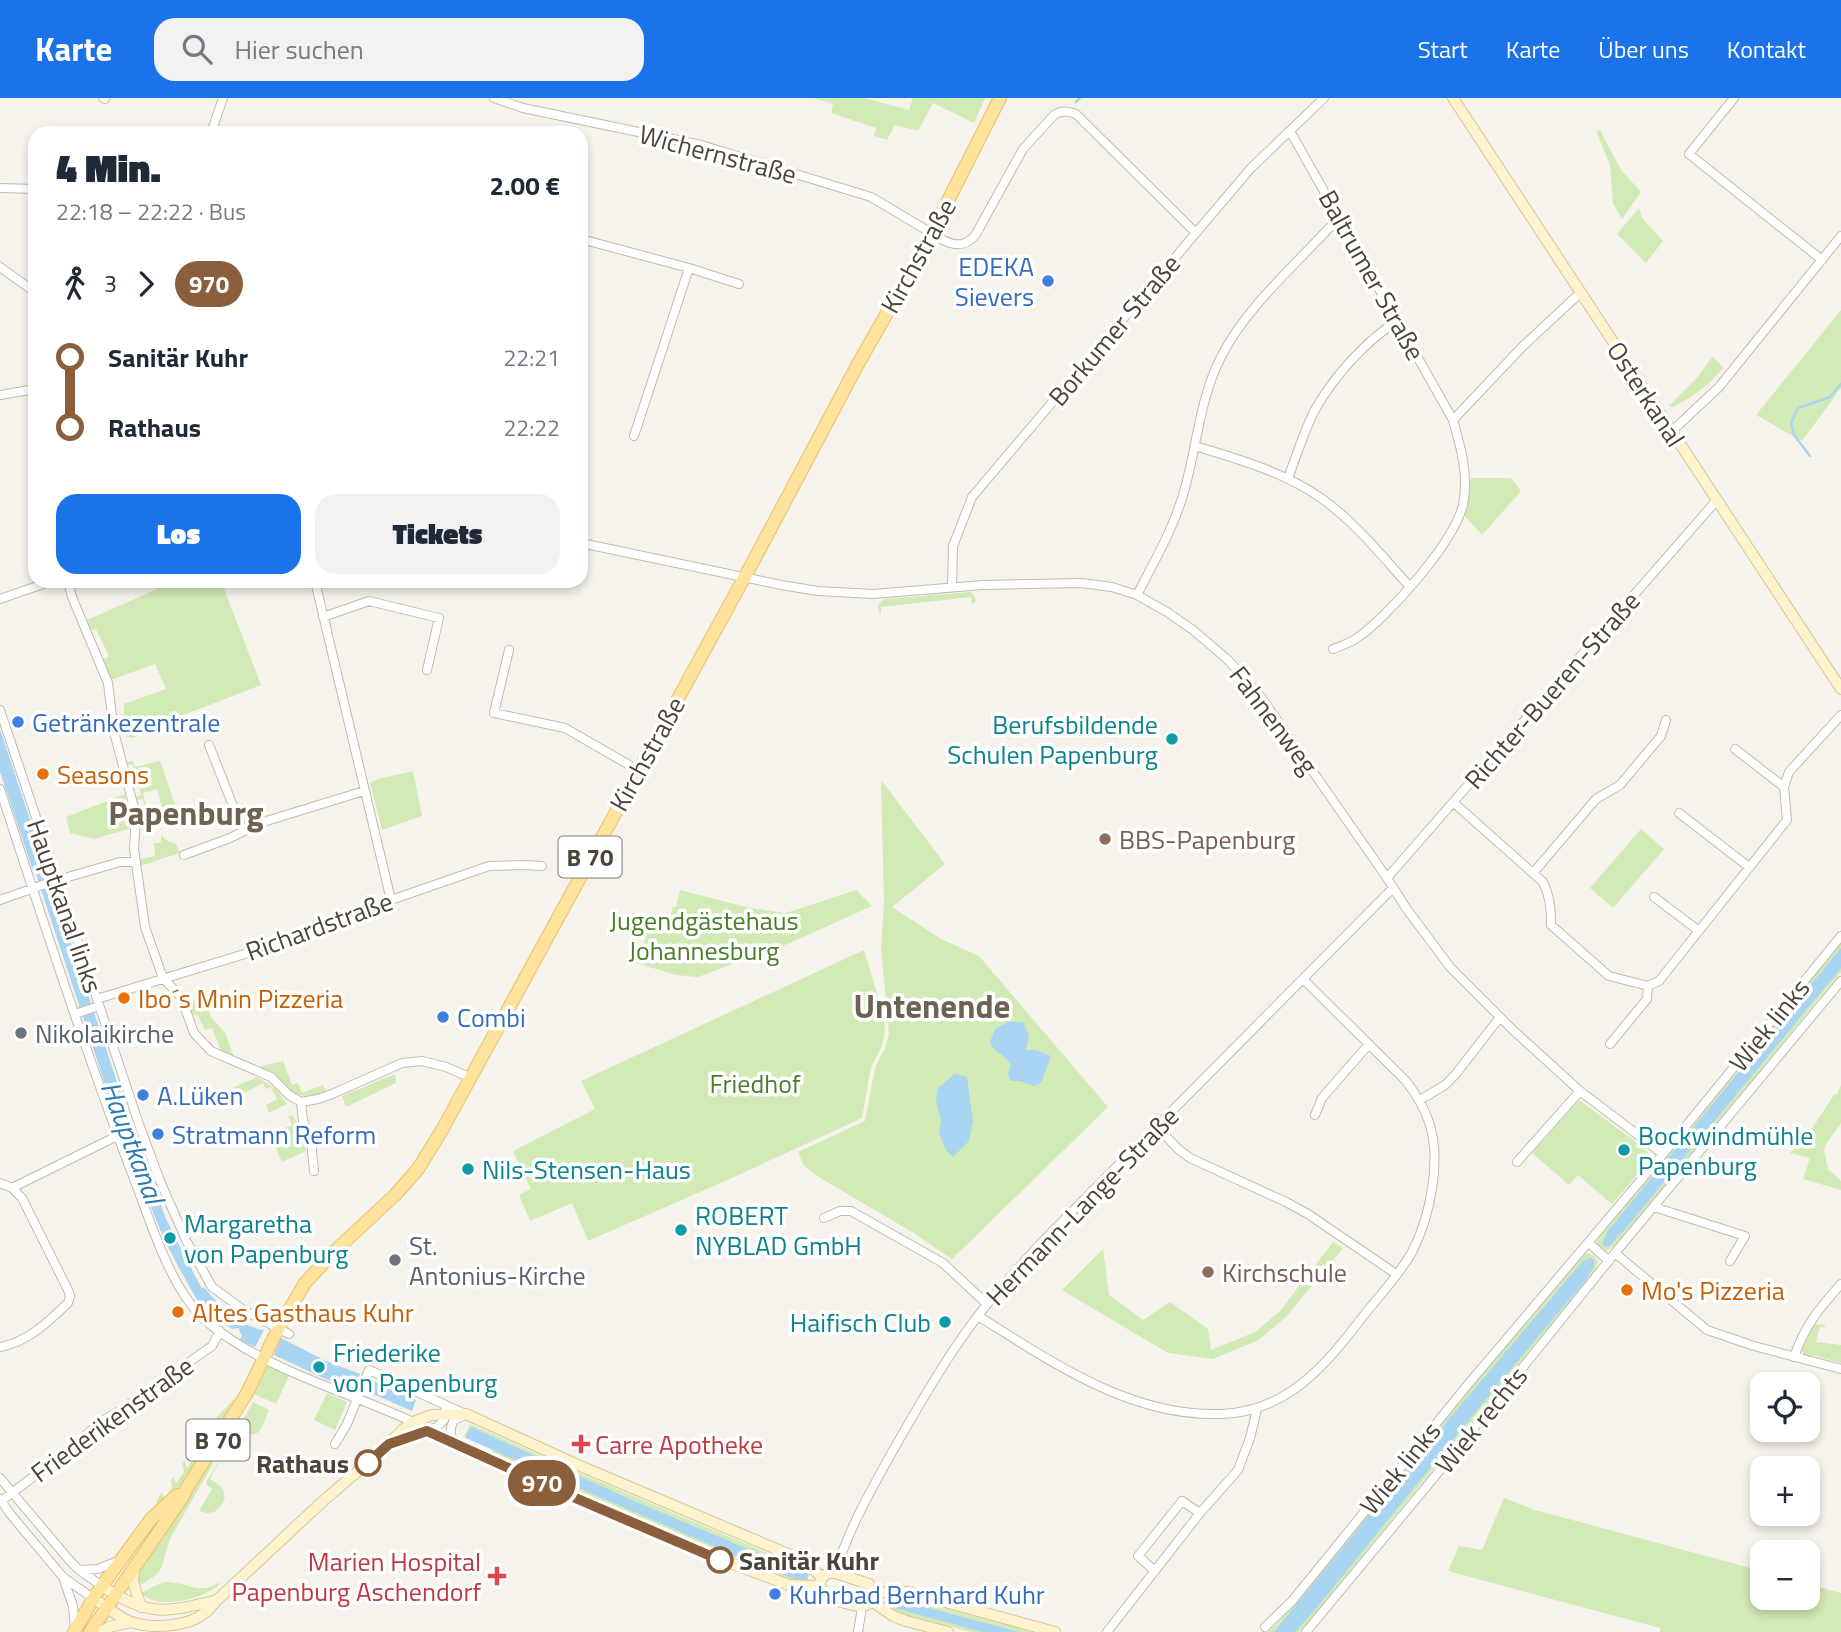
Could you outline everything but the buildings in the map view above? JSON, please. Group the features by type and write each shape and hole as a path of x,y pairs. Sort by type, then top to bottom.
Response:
{"main road":[{"name":"Kirchstraße","path":"264,1358 284,1332 292,1302 305,1283 418,1170 471,1078 858,364 932,233 998,98"},
{"name":"B 70","path":"90,1632 182,1498 247,1393 264,1358"},
{"name":"B 70","path":"74,1630 151,1519 188,1486"}],"street":[{"path":"212,126 223,98"},
{"name":"Wichernstraße","path":"494,98 523,108 701,145 871,197 952,244 961,245 976,234 1023,149 1054,114 1068,111 1076,114 1196,233"},
{"name":"Borkumer Straße","path":"952,587 953,546 972,497 1251,168 1324,98"},
{"name":"Osterkanal","path":"1453,98 1841,688"},
{"path":"1734,98 1689,154 1822,261"},
{"name":"Baltrumer Straße","path":"1290,131 1453,420 1465,474 1462,506 1447,541 1389,611 1356,639 1333,649"},
{"path":"0,188 28,189"},
{"path":"1137,595 1177,513 1207,390 1219,360 1236,329 1329,228 1342,221"},
{"path":"1671,432 1719,387 1841,236"},
{"path":"588,241 739,284"},
{"path":"0,268 28,287"},
{"path":"634,436 689,268"},
{"path":"1453,420 1522,347 1580,293"},
{"path":"1288,478 1317,407 1346,366 1377,334 1397,321"},
{"path":"0,395 28,390"},
{"path":"1195,446 1288,478 1321,498 1358,529 1410,587"},
{"name":"Richter-Bueren-Straße","path":"1387,878 1716,501"},
{"name":"Fahnenweg","path":"588,544 792,587 846,594 1081,583 1112,587 1137,595 1167,612 1228,660 1261,697 1406,908 1450,967 1580,1091 1662,1154"},
{"path":"0,599 32,588"},
{"path":"70,588 108,683 114,732 136,815 134,849 145,927 163,978 181,997 194,1033 211,1051 271,1077 289,1095 301,1102 325,1097 401,1063 422,1062 446,1066 471,1078"},
{"path":"317,588 391,900"},
{"path":"323,617 369,601 439,618 426,670"},
{"path":"509,650 494,713 565,728 638,770"},
{"name":"Hauptkanal links","path":"0,710 54,881 97,1004 160,1181 187,1242 212,1287 246,1312 284,1332"},
{"path":"1454,803 1543,882 1551,904 1551,925 1609,976 1647,986 1659,981 1787,820 1784,788 1789,772 1841,715"},
{"path":"1534,873 1596,799 1620,785 1661,736 1666,720"},
{"path":"209,745 243,831"},
{"path":"1735,749 1784,788"},
{"path":"0,789 4,816 35,887 117,1136 174,1275 205,1321 244,1348 264,1358 714,1557 789,1585 821,1581 828,1573 835,1573 869,1584 874,1597 900,1619 948,1632"},
{"path":"184,855 230,838 260,823 364,791"},
{"path":"1679,813 1749,867"},
{"path":"0,900 120,862 136,862"},
{"name":"Richardstraße","path":"76,1014 163,978 264,948 489,866 542,866"},
{"name":"Hermann-Lange-Straße","path":"835,1573 844,1544 865,1500 958,1342 987,1304 1041,1243 1393,888"},
{"path":"1654,897 1699,931"},
{"name":"Wiek links","path":"1265,1628 1292,1601 1465,1388 1589,1243 1841,936"},
{"path":"978,1316 1088,1381 1130,1399 1177,1412 1221,1414 1257,1409 1281,1398 1306,1381 1333,1356 1411,1253 1430,1203 1434,1154 1430,1125 1420,1100 1406,1081 1303,979"},
{"name":"Wiek rechts","path":"1306,1632 1841,981"},
{"path":"1611,1044 1647,999 1647,986"},
{"path":"1420,1100 1445,1085 1455,1075 1500,1017"},
{"path":"1315,1115 1322,1098 1369,1044"},
{"path":"1517,1162 1580,1091"},
{"path":"301,1102 303,1121 311,1141 314,1171"},
{"path":"1157,1127 1189,1158 1308,1214 1396,1274"},
{"path":"12,1188 117,1136"},
{"path":"0,1183 12,1188 22,1198 70,1296 68,1303 29,1336 0,1347"},
{"path":"1654,1207 1745,1236 1730,1261"},
{"path":"824,1218 840,1211 852,1211 943,1263 987,1304"},
{"path":"1589,1243 1612,1257 1707,1330 1754,1346 1841,1369"},
{"path":"1794,1357 1804,1330 1841,1284"},
{"name":"Friederikenstraße","path":"1,1501 102,1421 212,1346 220,1331"},
{"path":"335,1444 369,1370 445,1409 466,1414 578,1465 800,1559 821,1581 826,1596 862,1607 868,1606 874,1597 899,1591 912,1593 1055,1632"},
{"path":"1,1501 50,1564 94,1599 131,1622 151,1626 178,1624 206,1612 402,1430 413,1422 445,1409"},
{"path":"389,1444 437,1427 444,1420 445,1409"},
{"path":"1107,1632 1200,1513 1238,1470 1257,1409"},
{"path":"456,1444 450,1436 450,1428 454,1420 466,1414"},
{"path":"0,1478 79,1570 116,1595 141,1607 164,1611 217,1600"},
{"path":"1155,1571 1138,1556 1182,1501 1200,1513"},
{"path":"79,1570 98,1569 121,1560"},
{"path":"134,1568 133,1582 141,1607"},
{"name":"B 70","path":"63,1577 73,1606 74,1630"},
{"path":"858,1632 862,1607"},
{"path":"101,1632 131,1622"}],"green space":[{"path":"814,98 864,98 909,110 913,98 985,98 974,123 933,103 918,131 895,125 887,140 874,136 876,128 831,113 833,104"},
{"path":"1600,130 1621,170 1641,192 1622,219 1613,203 1610,165 1596,131"},
{"path":"1639,208 1642,218 1663,241 1646,263 1617,234"},
{"path":"1841,310 1841,388 1802,441 1756,415"},
{"path":"1713,356 1723,368 1693,395 1672,407 1669,406 1696,379"},
{"path":"1471,478 1511,478 1521,491 1482,535 1465,516"},
{"path":"159,588 224,588 261,685 158,727 155,722 136,732 138,736 125,736 124,704 166,689 155,664 111,680 103,660 109,656 96,629 89,631 85,621"},
{"path":"971,592 976,601 972,605 971,597 881,607 881,614 879,612 878,605 884,599"},
{"path":"133,761 135,767 160,761 176,807 177,820 162,825 162,808 157,789 143,793 148,816 145,820 139,818 146,815 143,799 136,800 136,797 141,795 139,786 133,786 139,783 141,789 152,785 147,767 136,769 137,776 130,778 129,775 135,773 132,764 126,765 127,762"},
{"path":"413,771 422,816 382,830 370,783"},
{"path":"881,780 945,864 892,907 941,939 979,956 1108,1107 952,1259 822,1179 804,1166 798,1152 865,1121 875,1068 889,1033 881,948 884,902"},
{"path":"125,794 130,816 129,829 94,839 70,833 66,817"},
{"path":"146,826 148,830 140,829 140,859 155,856 154,843 161,843 161,835 176,844 180,853 140,866 137,850 139,829"},
{"path":"1641,829 1664,849 1613,908 1590,888"},
{"name":"Jugendgästehaus Johannesburg","path":"680,890 746,907 786,913 856,890 872,906 790,943 698,977 676,975 633,962 646,938 632,926 637,916 668,923"},
{"path":"1841,939 1841,972 1615,1246 1606,1251 1598,1245 1600,1236"},
{"name":"Friedhof","path":"864,950 883,1013 885,1032 882,1046 871,1067 862,1118 588,1241 572,1203 530,1221 519,1195 531,1189 513,1151 595,1109 581,1081"},
{"path":"203,999 211,1017 225,1033 234,1057 221,1051 212,1028 205,1030 198,1016 190,1014 187,1002"},
{"path":"283,1061 292,1085 298,1083 302,1093 323,1085 326,1092 304,1096 296,1094 258,1067"},
{"path":"395,1074 396,1083 346,1107 342,1096"},
{"path":"257,1077 276,1089 287,1104 269,1113 266,1105 277,1099 271,1087 266,1089 263,1083 236,1097 232,1088"},
{"path":"1841,1085 1841,1123 1824,1150 1828,1169 1841,1181 1841,1190 1803,1179 1810,1158 1790,1153 1805,1139"},
{"path":"1579,1100 1651,1155 1651,1159 1612,1204 1578,1175 1569,1185 1532,1153"},
{"path":"293,1115 306,1151 282,1162 270,1135 292,1125 288,1117"},
{"path":"1333,1242 1343,1248 1288,1315 1259,1340 1213,1359 1168,1353 1062,1290 1103,1249 1109,1295 1143,1320 1170,1302 1208,1329 1211,1350 1255,1332 1280,1311"},
{"path":"1586,1253 1598,1262 1595,1271 1313,1616 1299,1632 1267,1632 1278,1623 1391,1483"},
{"path":"1812,1324 1825,1325 1820,1327 1816,1342 1841,1345 1841,1363 1804,1355 1801,1348"},
{"path":"268,1366 289,1376 276,1404 254,1394"},
{"path":"327,1393 347,1402 335,1430 314,1420"},
{"path":"250,1399 171,1537 162,1566 155,1576 138,1586 138,1573"},
{"path":"236,1400 182,1484 156,1506 162,1492 164,1498 172,1489 173,1477 176,1483 184,1472 182,1464 185,1461 187,1468 195,1458 194,1449 197,1446 199,1453 207,1443 207,1431 210,1439 218,1427 216,1418"},
{"path":"253,1402 269,1410 262,1428 256,1434 238,1430"},
{"path":"470,1424 573,1470 566,1486 464,1437"},
{"path":"225,1452 210,1479 223,1490 223,1503 214,1512 199,1511 212,1489 206,1482"},
{"path":"577,1472 779,1558 784,1556 810,1571 806,1585 570,1488"},
{"path":"1504,1498 1535,1510 1750,1568 1750,1610 1820,1610 1820,1587 1841,1593 1841,1632 1660,1632 1660,1628 1448,1571 1459,1546 1482,1550"},
{"path":"166,1582 205,1588 220,1582 202,1595 180,1601 158,1601 141,1593"},
{"path":"887,1594 920,1597 923,1603 1032,1632 971,1632 918,1618 913,1621 884,1605"}],"water":[{"path":"0,729 132,1127 166,1219 192,1270 183,1275 154,1215 113,1109 34,874 0,772"},
{"path":"1841,948 1841,968 1626,1228 1610,1246 1605,1247 1602,1244 1607,1232"},
{"path":"1008,1022 1023,1022 1029,1035 1026,1050 1036,1050 1051,1056 1041,1083 1034,1086 1011,1081 1008,1074 1011,1065 990,1042 995,1029"},
{"path":"955,1074 967,1077 973,1122 969,1141 953,1157 946,1150 939,1133 941,1120 936,1101 938,1088"},
{"path":"1590,1258 1594,1260 1594,1266 1586,1280 1314,1611 1295,1632 1274,1632 1415,1459 1582,1262"},
{"path":"204,1287 230,1314 246,1324 264,1330 255,1347 240,1340 242,1335 239,1328 232,1329 198,1299 194,1294"},
{"path":"281,1338 324,1360 360,1374 356,1385 349,1384 347,1389 274,1355"},
{"path":"369,1379 416,1400 412,1411 364,1390"},
{"path":"471,1427 634,1501 808,1572 807,1580 802,1582 758,1565 466,1438"},
{"path":"888,1599 1019,1632 982,1632 891,1607 886,1604"}],"waterway":[{"path":"1076,102 1080,98"},
{"path":"1810,456 1794,435 1791,423 1798,408 1830,397 1841,384"},
{"name":"Hauptkanal","path":"182,1263 204,1302"}],"bus line":[{"name":"970","path":"368,1463 389,1444 427,1431 720,1560"}],"place":[{"name":"EDEKA Sievers","path":"1048,281"},
{"name":"Getränkezentrale","path":"18,722"},
{"name":"Berufsbildende Schulen Papenburg","path":"1172,739"},
{"name":"Seasons","path":"43,774"},
{"name":"BBS-Papenburg","path":"1105,839"},
{"name":"Ibo´s Mnin Pizzeria","path":"124,998"},
{"name":"Combi","path":"443,1017"},
{"name":"Nikolaikirche","path":"21,1033"},
{"name":"A.Lüken","path":"143,1095"},
{"name":"Stratmann Reform","path":"158,1134"},
{"name":"Bockwindmühle Papenburg","path":"1624,1150"},
{"name":"Nils-Stensen-Haus","path":"468,1169"},
{"name":"ROBERT NYBLAD GmbH","path":"681,1230"},
{"name":"Margaretha von Papenburg","path":"170,1238"},
{"name":"St. Antonius-Kirche","path":"395,1260"},
{"name":"Kirchschule","path":"1208,1272"},
{"name":"Mo's Pizzeria","path":"1627,1290"},
{"name":"Altes Gasthaus Kuhr","path":"178,1312"},
{"name":"Haifisch Club","path":"945,1322"},
{"name":"Friederike von Papenburg","path":"319,1367"},
{"name":"Carre Apotheke","path":"581,1444"},
{"name":"Rathaus","path":"368,1463"},
{"name":"Sanitär Kuhr","path":"720,1560"},
{"name":"Marien Hospital Papenburg Aschendorf","path":"497,1576"},
{"name":"Kuhrbad Bernhard Kuhr","path":"775,1594"}],"district":[{"name":"Papenburg","path":"186,813"},
{"name":"Untenende","path":"932,1006"}]}
